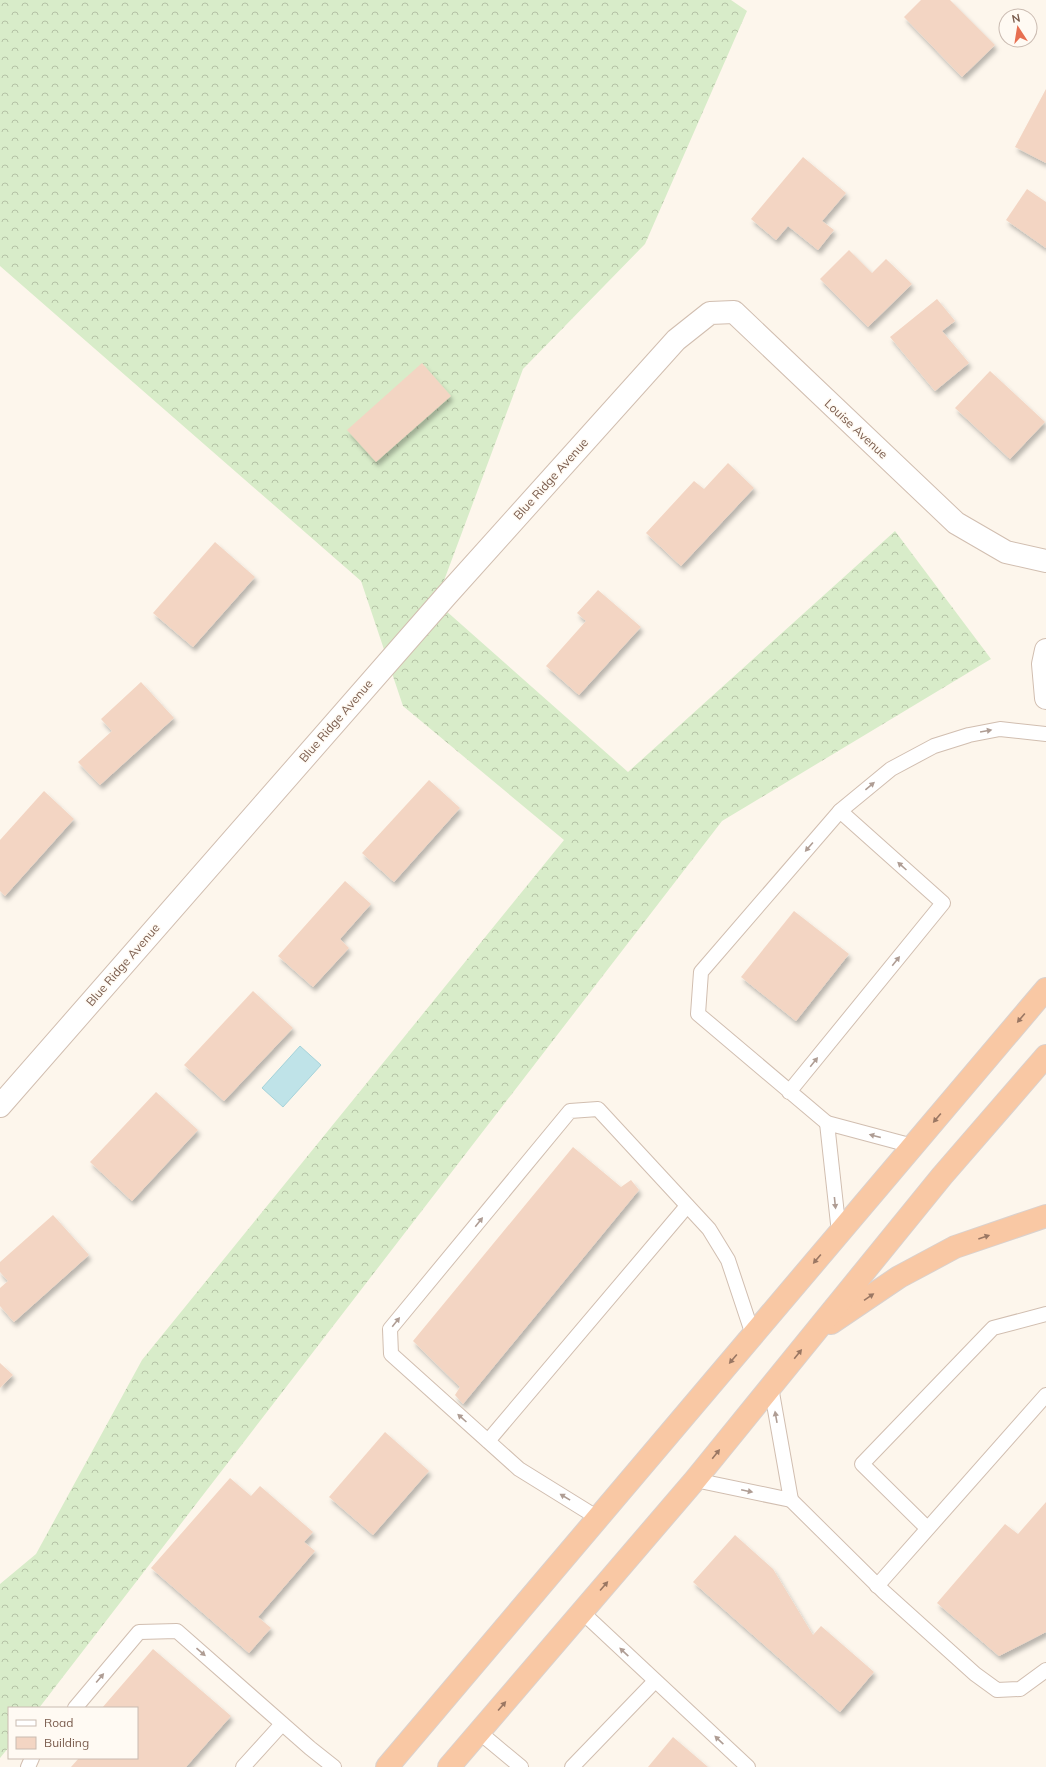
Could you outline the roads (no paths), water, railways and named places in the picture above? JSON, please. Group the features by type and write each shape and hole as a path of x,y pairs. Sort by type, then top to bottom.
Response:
{"highway":[{"path":"387,1767 1046,988"},
{"path":"449,1767 695,1480 942,1176 1045,1058"},
{"path":"814,1335 899,1277 955,1247 1046,1216"}],"street":[{"name":"Louise Avenue","path":"676,340 710,313 734,312 956,523 1006,552 1046,561"},
{"name":"Blue Ridge Avenue","path":"0,1106 437,605 676,340"},
{"path":"1046,650 1043,664 1046,698"}],"lane":[{"path":"913,1146 827,1123 698,1014 701,972 840,811 891,769 934,746 969,735 1000,729 1046,734"},
{"path":"790,1092 944,903 840,811"},
{"path":"598,1518 519,1470 391,1354 390,1329 570,1111 598,1109 709,1229 728,1260 753,1335"},
{"path":"827,1123 839,1233"},
{"path":"488,1441 688,1206"},
{"path":"926,1528 862,1464 993,1328 1046,1314"},
{"path":"771,1387 791,1500"},
{"path":"877,1586 926,1528 1046,1394"},
{"path":"695,1480 791,1500 877,1586 975,1674 997,1690 1020,1689 1046,1670"},
{"path":"582,1612 748,1767"},
{"path":"76,1707 139,1632 177,1631 282,1724 334,1767"},
{"path":"572,1767 655,1681"},
{"path":"243,1767 282,1724"},
{"path":"479,1732 521,1767"}],"water":[{"path":"300,1046 321,1065 283,1107 262,1088"}]}
